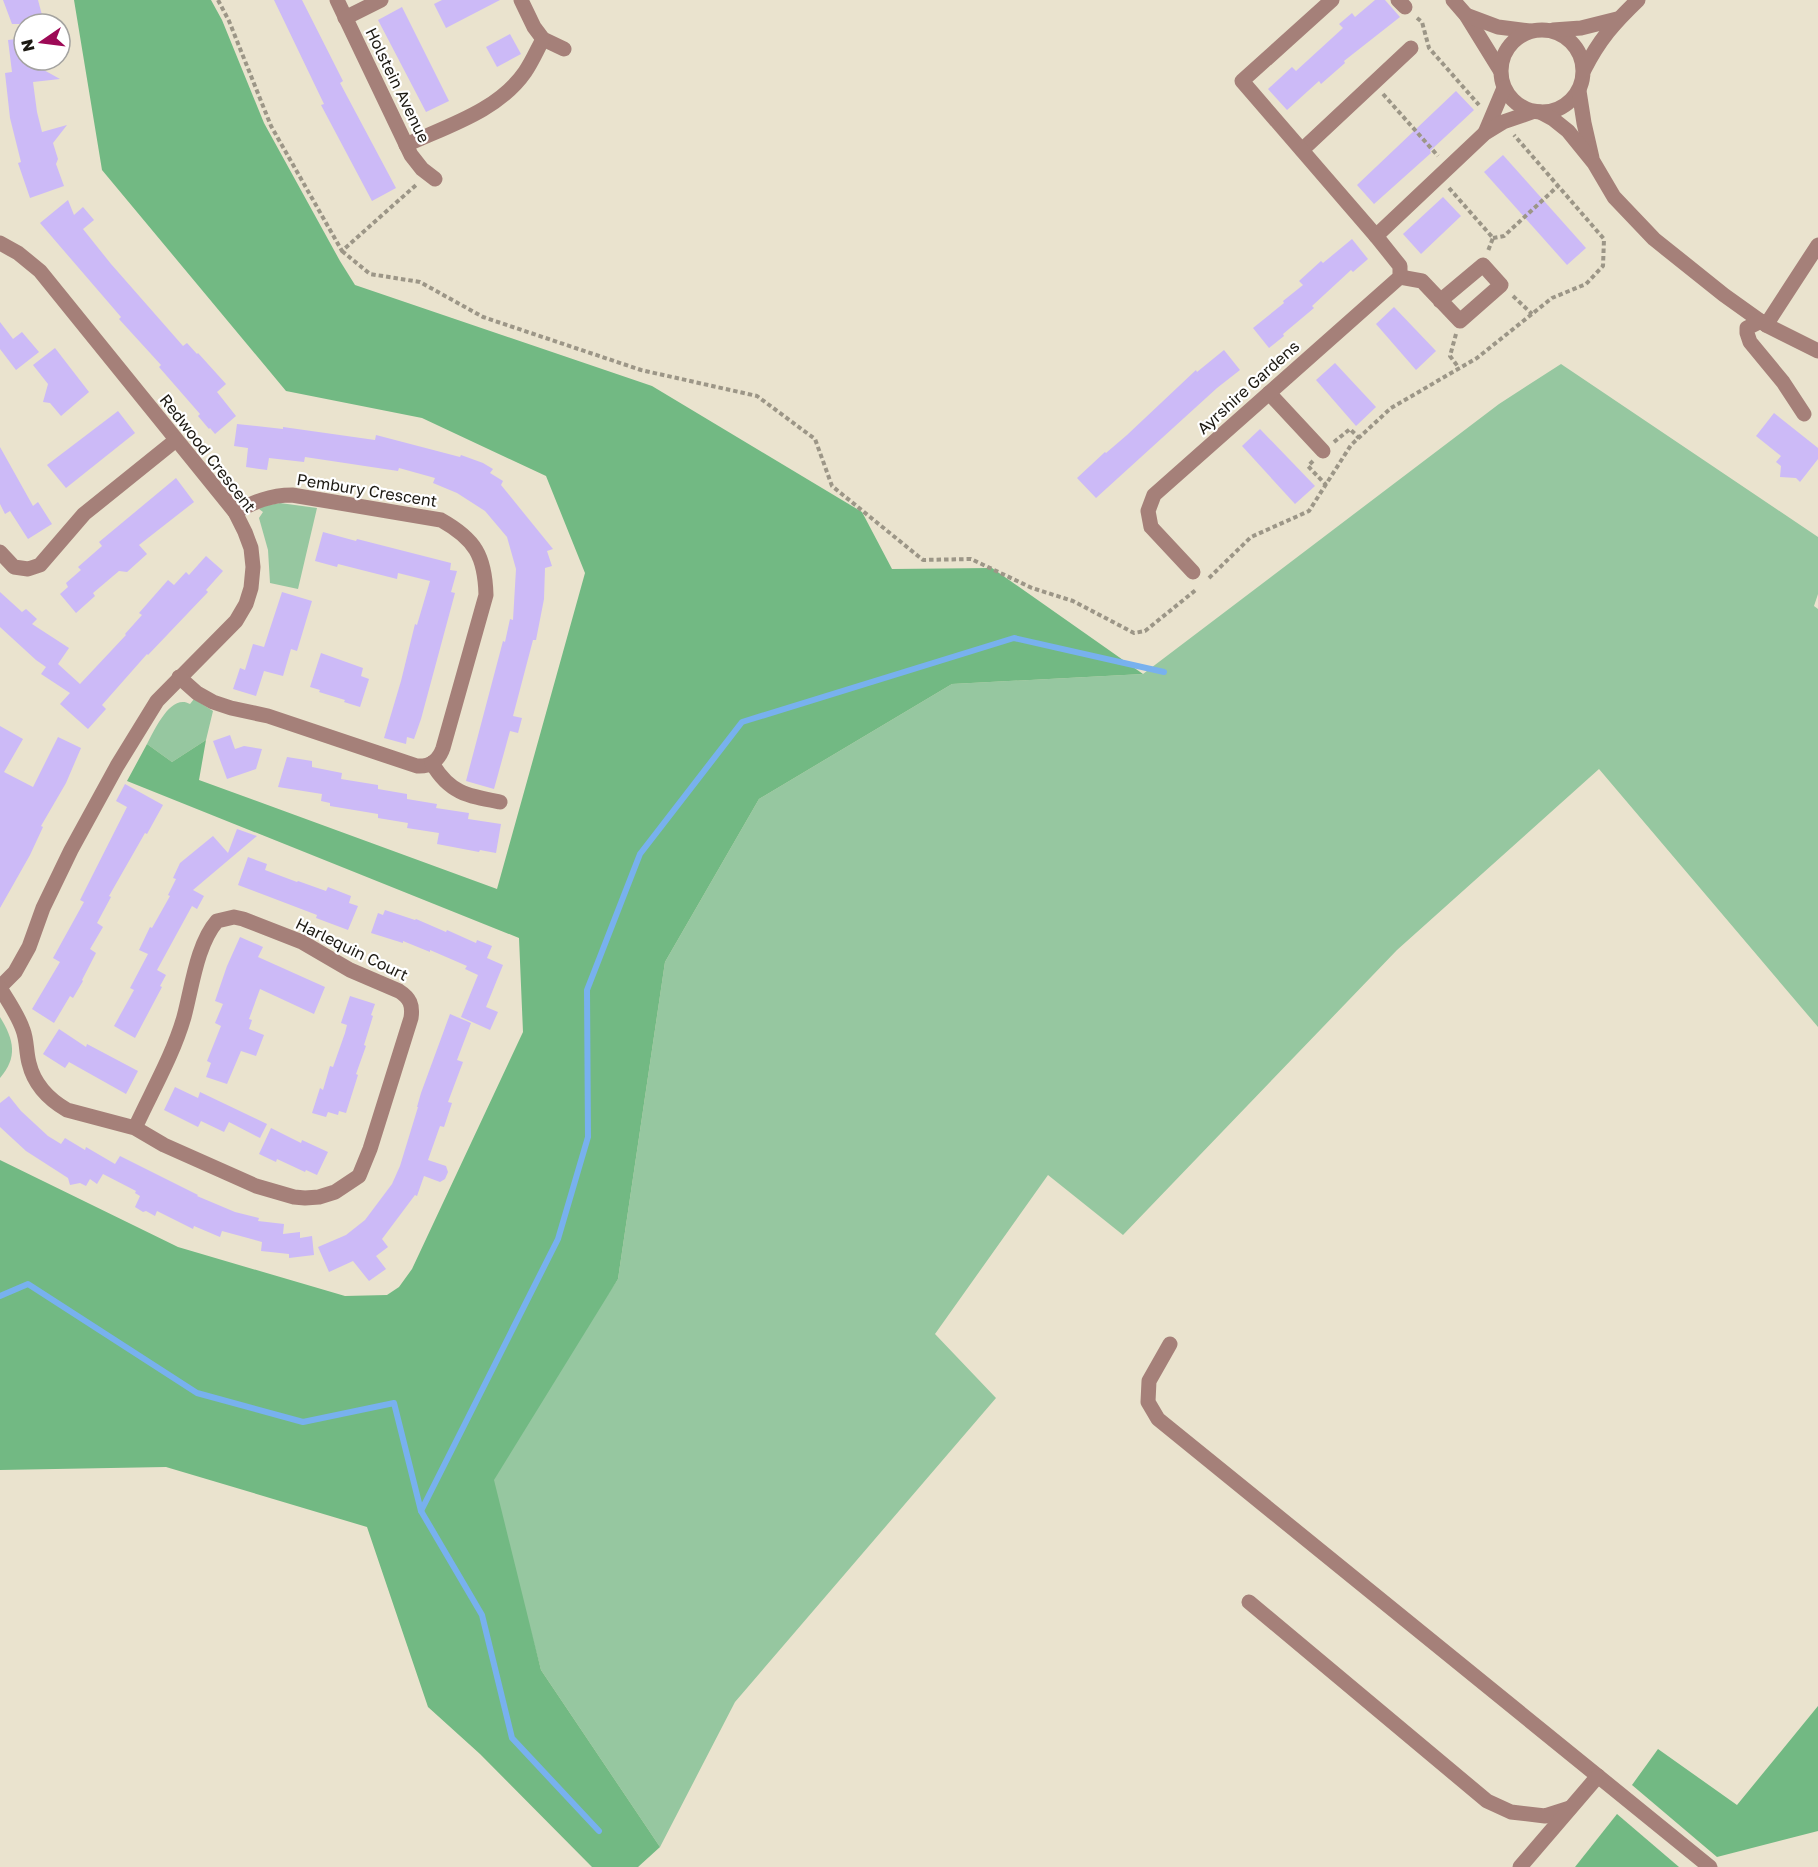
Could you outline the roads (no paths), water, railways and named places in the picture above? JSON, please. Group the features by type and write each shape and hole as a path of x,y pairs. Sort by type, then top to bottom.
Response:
{"street":[{"name":"Holstein Avenue","path":"337,0 406,145 422,169 432,176"},
{"path":"345,18 381,0"},
{"path":"521,0 534,27 543,39 564,48"},
{"path":"1332,0 1242,81 1376,236 1400,266 1400,277 1422,281 1440,301 1460,321 1501,285 1483,265 1440,301"},
{"path":"1376,236 1485,134 1498,117 1504,88 1500,69 1466,15 1453,0"},
{"path":"1594,164 1588,146 1579,91 1584,70 1597,45 1617,19 1638,0"},
{"path":"1466,15 1498,27 1530,31"},
{"path":"1500,69 1505,51 1517,37 1530,31 1581,28 1617,19"},
{"path":"1553,30 1570,39 1581,54 1584,70"},
{"path":"406,145 459,122 505,94 525,73 543,39"},
{"path":"1302,150 1411,48"},
{"path":"1504,88 1515,103 1553,119 1568,131 1594,164 1614,197 1654,239 1763,323 1818,351"},
{"path":"1498,117 1550,112 1567,105 1579,91"},
{"name":"Redwood Crescent","path":"0,243 18,253 40,271 235,512 246,532 253,567 251,588 246,604 236,621 157,701 117,766 71,850 43,908 29,947 15,972 0,988"},
{"path":"1804,414 1783,382 1750,342 1747,328 1763,323 1818,245"},
{"name":"Ayrshire Gardens","path":"1193,572 1151,527 1148,511 1154,495 1400,277"},
{"path":"1269,393 1323,451"},
{"path":"0,552 14,567 28,569 40,565 84,514 176,440"},
{"name":"Pembury Crescent","path":"235,512 268,497 292,495 441,520 459,530 473,544 486,575 486,595 443,748 441,754 432,763"},
{"path":"180,677 198,693 213,702 268,716 417,766 432,763 438,774 456,791 467,796 500,802"},
{"name":"Harlequin Court","path":"0,988 23,1030 29,1064 36,1082 47,1096 66,1110 135,1128 195,1159 256,1186 279,1194 306,1198 320,1197 335,1192 359,1176 365,1164 411,1018 410,1002 407,996 399,991 350,970 302,942 234,917 217,921 208,934 191,982 184,1016 171,1053 135,1128"},
{"path":"1170,1344 1149,1381 1148,1402 1158,1419 1710,1867"},
{"path":"1249,1602 1487,1801 1511,1812 1545,1816 1570,1808"},
{"path":"1520,1867 1598,1776"}],"waterway":[{"path":"0,1296 28,1284 197,1393 303,1422 394,1403 421,1511 558,1239 588,1137 587,990 640,854 742,722 1014,638 1164,672"},
{"path":"421,1511 482,1615 512,1738 599,1831"}]}
